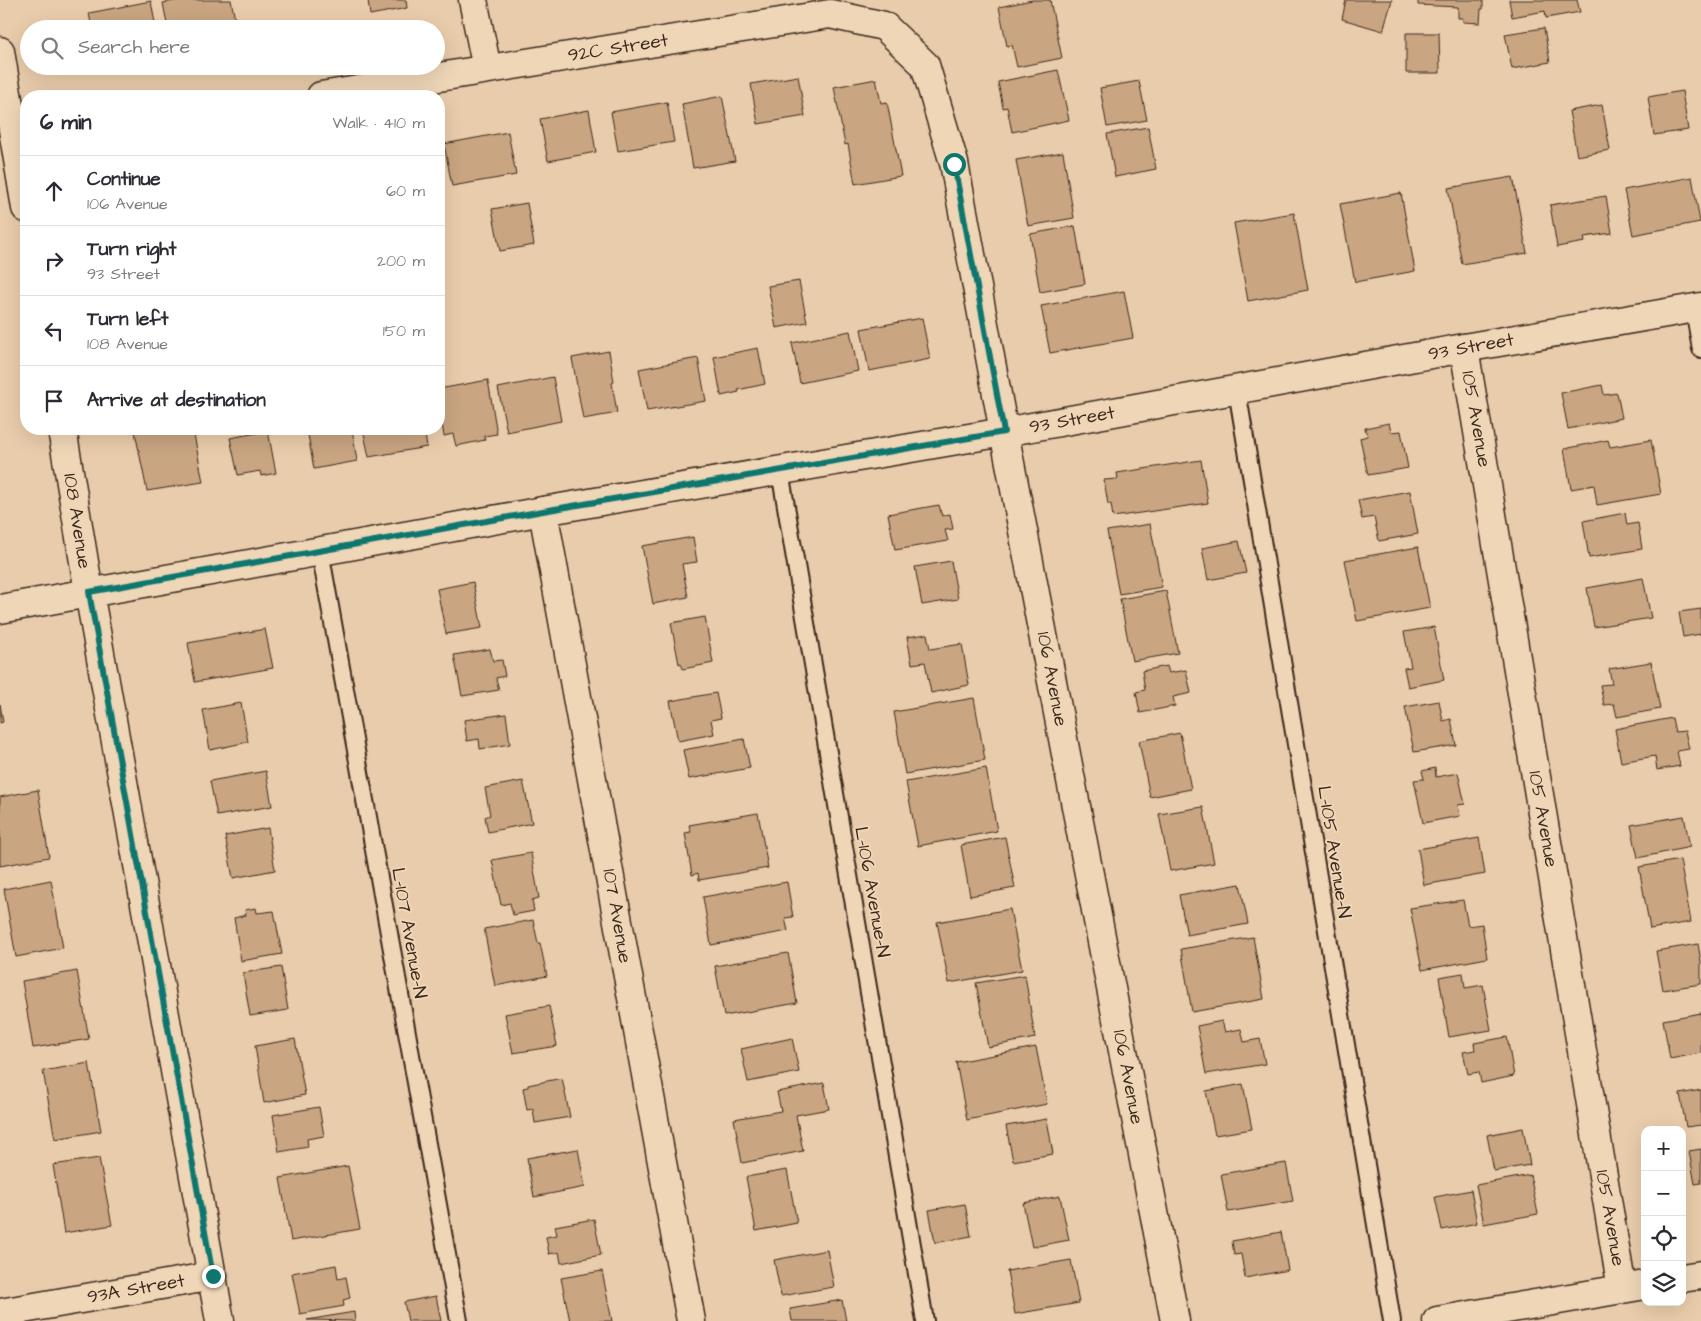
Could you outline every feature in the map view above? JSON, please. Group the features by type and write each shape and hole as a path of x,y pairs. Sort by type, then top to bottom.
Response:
{"street":[{"path":"473,0 487,69"},
{"name":"92C Street","path":"358,90 830,14 884,26 906,47"},
{"name":"106 Avenue","path":"906,47 925,65 954,164 1176,1321"},
{"path":"0,51 20,141"},
{"name":"93 Street","path":"0,609 543,511 1004,432 1464,348 1698,308"},
{"name":"105 Avenue","path":"1464,348 1633,1287"},
{"name":"108 Avenue","path":"63,435 89,592 220,1321"},
{"name":"107 Avenue","path":"543,511 691,1321"},
{"path":"1686,1277 1701,1275"},
{"name":"93A Street","path":"0,1313 213,1276"},
{"path":"1437,1321 1633,1287"}],"lane":[{"path":"1698,308 1701,349"},
{"name":"L-105 Avenue-N","path":"1238,390 1392,1321"},
{"name":"L-106 Avenue-N","path":"780,470 924,1321"},
{"name":"L-107 Avenue-N","path":"320,551 459,1321"}],"building":[{"path":"179,0 231,0 235,20 166,20 163,3"},
{"path":"368,0 406,0 407,8 370,15"},
{"path":"1032,0 1050,0 1062,58 1017,67 1012,45 1007,46 999,7"},
{"path":"1346,0 1392,0 1383,31 1342,19"},
{"path":"1418,0 1483,0 1480,23 1463,22 1463,18 1458,18 1458,7 1418,5"},
{"path":"1509,0 1577,0 1580,12 1546,18 1545,11 1512,17"},
{"path":"151,1 154,20 90,20 89,13"},
{"path":"1544,28 1550,62 1512,69 1505,34"},
{"path":"1406,33 1439,33 1440,73 1406,73"},
{"path":"1058,70 1069,120 1012,132 1007,107 1003,108 998,82"},
{"path":"798,76 805,116 758,124 751,84"},
{"path":"876,79 881,103 887,102 901,176 855,184 848,144 845,145 834,87"},
{"path":"1139,81 1147,120 1107,127 1100,88"},
{"path":"1682,91 1688,130 1654,135 1648,97"},
{"path":"722,96 735,161 693,168 682,104"},
{"path":"667,102 674,142 618,151 611,112"},
{"path":"1602,105 1610,150 1577,156 1569,111"},
{"path":"589,110 596,152 548,161 540,119"},
{"path":"1148,127 1156,169 1115,177 1107,134"},
{"path":"508,132 516,175 452,186 445,144"},
{"path":"1063,152 1074,218 1028,226 1016,160"},
{"path":"1513,177 1527,253 1462,264 1448,188"},
{"path":"1692,177 1700,222 1633,235 1624,190"},
{"path":"1401,193 1415,271 1355,282 1340,204"},
{"path":"1606,196 1612,233 1584,237 1585,242 1557,247 1550,205"},
{"path":"527,203 534,245 500,251 492,209"},
{"path":"1294,213 1308,290 1248,301 1234,223"},
{"path":"1075,226 1085,284 1040,292 1030,234"},
{"path":"799,281 807,322 776,328 768,286"},
{"path":"1124,291 1133,338 1050,353 1041,306"},
{"path":"922,318 930,359 869,371 861,329"},
{"path":"850,331 858,371 800,383 792,343"},
{"path":"758,348 765,384 721,396 714,357"},
{"path":"609,351 617,413 583,419 572,358"},
{"path":"698,358 706,401 647,411 639,369"},
{"path":"553,377 561,421 507,432 498,388"},
{"path":"488,380 497,434 484,436 485,440 456,446 453,434 444,436 445,388"},
{"path":"1602,385 1604,395 1617,393 1622,418 1568,429 1561,393"},
{"path":"1389,423 1391,432 1401,431 1408,468 1368,475 1360,438 1367,436 1365,428"},
{"path":"136,435 194,435 203,482 147,491"},
{"path":"246,435 269,435 276,473 261,476 260,471 238,475 230,438"},
{"path":"308,435 353,435 357,461 314,469"},
{"path":"364,435 425,435 427,447 369,457"},
{"path":"1608,440 1610,447 1651,440 1661,494 1597,505 1594,485 1571,489 1564,449"},
{"path":"1201,460 1208,503 1113,517 1111,504 1108,504 1104,480 1118,479 1117,473"},
{"path":"1410,491 1418,534 1379,541 1374,517 1362,519 1358,500"},
{"path":"939,505 942,516 950,514 953,529 945,530 948,541 895,550 888,514"},
{"path":"1625,513 1627,525 1638,523 1642,549 1589,558 1583,521"},
{"path":"1150,524 1162,587 1119,594 1107,531"},
{"path":"693,537 697,562 682,564 688,597 653,604 642,546"},
{"path":"1239,541 1246,573 1208,580 1202,548"},
{"path":"1418,547 1430,608 1357,621 1345,560"},
{"path":"951,561 958,599 922,605 915,567"},
{"path":"1643,578 1651,618 1594,627 1587,588"},
{"path":"473,582 482,628 446,634 437,589"},
{"path":"1166,591 1178,653 1132,661 1120,599"},
{"path":"1701,609 1701,634 1683,637 1679,612"},
{"path":"705,617 713,663 683,669 681,663 679,664 671,623"},
{"path":"1434,627 1444,680 1408,687 1404,668 1411,667 1404,632"},
{"path":"265,629 273,668 195,682 188,643"},
{"path":"927,634 930,649 962,644 969,685 931,693 925,662 912,664 907,637"},
{"path":"490,649 493,661 502,660 505,676 496,678 499,690 462,696 454,655"},
{"path":"1651,662 1660,709 1617,717 1614,704 1604,705 1600,685 1612,684 1609,669"},
{"path":"1167,666 1169,673 1186,670 1191,693 1173,697 1175,706 1140,713 1136,692 1145,690 1142,671"},
{"path":"716,693 721,718 711,720 714,734 678,741 670,701"},
{"path":"974,698 985,760 905,774 894,712"},
{"path":"1439,701 1443,721 1451,719 1456,745 1414,752 1405,707"},
{"path":"241,703 248,742 210,750 203,710"},
{"path":"0,704 3,722 0,723"},
{"path":"506,714 510,744 480,749 479,739 467,741 464,720"},
{"path":"1672,718 1675,732 1685,731 1689,749 1677,751 1680,766 1657,770 1655,756 1621,762 1615,729"},
{"path":"1180,733 1191,789 1150,797 1139,741"},
{"path":"744,739 750,768 689,779 683,750"},
{"path":"986,768 997,831 918,846 906,782"},
{"path":"1435,768 1436,777 1458,773 1465,804 1458,805 1460,816 1423,823 1414,780 1424,779 1422,771"},
{"path":"266,771 272,806 217,816 210,781"},
{"path":"523,781 532,823 488,832 485,817 490,815 485,788"},
{"path":"38,790 49,857 0,866 0,797"},
{"path":"1203,807 1214,863 1170,871 1159,814"},
{"path":"758,813 768,868 699,880 698,873 692,875 685,833 691,832 689,825"},
{"path":"1684,816 1690,847 1638,858 1631,825"},
{"path":"268,828 275,870 233,878 225,836"},
{"path":"1005,837 1015,888 970,896 961,845"},
{"path":"1479,838 1485,874 1424,885 1418,849"},
{"path":"531,853 539,898 532,900 534,911 513,915 510,903 501,905 492,860"},
{"path":"1680,860 1691,922 1650,929 1639,867"},
{"path":"51,880 63,948 16,957 4,889"},
{"path":"787,882 793,917 785,918 788,931 711,945 703,897"},
{"path":"1240,884 1248,924 1187,935 1179,895"},
{"path":"1463,900 1468,926 1482,924 1487,958 1422,970 1410,908"},
{"path":"256,908 257,913 274,911 282,954 241,961 234,918 246,915 245,910"},
{"path":"1010,909 1022,970 949,983 937,922"},
{"path":"533,920 547,976 495,986 484,929"},
{"path":"1253,937 1264,999 1192,1012 1181,949"},
{"path":"1698,944 1701,962 1701,984 1663,990 1656,951"},
{"path":"788,953 797,1003 724,1016 715,966"},
{"path":"281,967 288,1010 250,1016 243,973"},
{"path":"77,971 89,1039 33,1048 22,981"},
{"path":"1463,973 1465,988 1483,985 1491,1030 1449,1037 1439,977"},
{"path":"1025,975 1035,1038 988,1047 976,983"},
{"path":"549,1006 557,1046 513,1053 505,1014"},
{"path":"1701,1013 1701,1053 1670,1059 1663,1020"},
{"path":"1222,1021 1225,1032 1241,1029 1244,1042 1260,1039 1265,1064 1206,1074 1197,1026"},
{"path":"1507,1037 1514,1076 1481,1083 1479,1072 1468,1074 1463,1052 1475,1050 1474,1043"},
{"path":"792,1038 799,1072 748,1082 741,1049"},
{"path":"295,1039 305,1095 264,1103 255,1046"},
{"path":"1036,1047 1047,1104 967,1120 956,1062"},
{"path":"89,1063 101,1131 55,1139 43,1071"},
{"path":"562,1078 570,1117 535,1123 533,1109 527,1110 523,1088 528,1087 528,1085"},
{"path":"824,1083 829,1109 796,1115 803,1151 742,1163 734,1119 781,1111 777,1092"},
{"path":"1243,1084 1252,1129 1215,1135 1206,1091"},
{"path":"1701,1090 1701,1125 1686,1127 1680,1094"},
{"path":"319,1107 324,1136 307,1139 308,1147 279,1152 273,1115"},
{"path":"1047,1119 1053,1154 1013,1161 1006,1126"},
{"path":"1523,1128 1530,1165 1494,1171 1487,1135"},
{"path":"578,1149 585,1187 534,1197 527,1158"},
{"path":"1701,1149 1701,1183 1695,1184 1689,1151"},
{"path":"99,1158 112,1225 64,1233 53,1165"},
{"path":"1286,1163 1293,1201 1228,1212 1221,1174"},
{"path":"348,1166 360,1229 291,1241 280,1178"},
{"path":"787,1170 797,1223 756,1231 746,1177"},
{"path":"1530,1175 1538,1214 1484,1224 1476,1185"},
{"path":"1471,1190 1477,1223 1442,1230 1435,1197"},
{"path":"1060,1196 1069,1240 1032,1247 1023,1203"},
{"path":"965,1204 971,1236 935,1243 929,1210"},
{"path":"594,1219 601,1255 561,1263 559,1252 549,1254 546,1237 557,1235 555,1226"},
{"path":"1281,1232 1288,1270 1245,1278 1241,1254 1234,1255 1232,1241"},
{"path":"827,1250 834,1287 781,1296 774,1260"},
{"path":"1071,1260 1079,1303 1015,1314 1007,1271"},
{"path":"336,1265 338,1279 346,1277 350,1298 343,1300 344,1306 300,1314 292,1273"},
{"path":"602,1271 612,1321 570,1321 561,1278"},
{"path":"436,1296 441,1321 408,1321 404,1302"},
{"path":"842,1300 846,1321 792,1321 790,1309"},
{"path":"354,1312 355,1321 307,1320"}],"route":[{"path":"213,1276 89,592 543,511 1004,432 954,164"}]}
